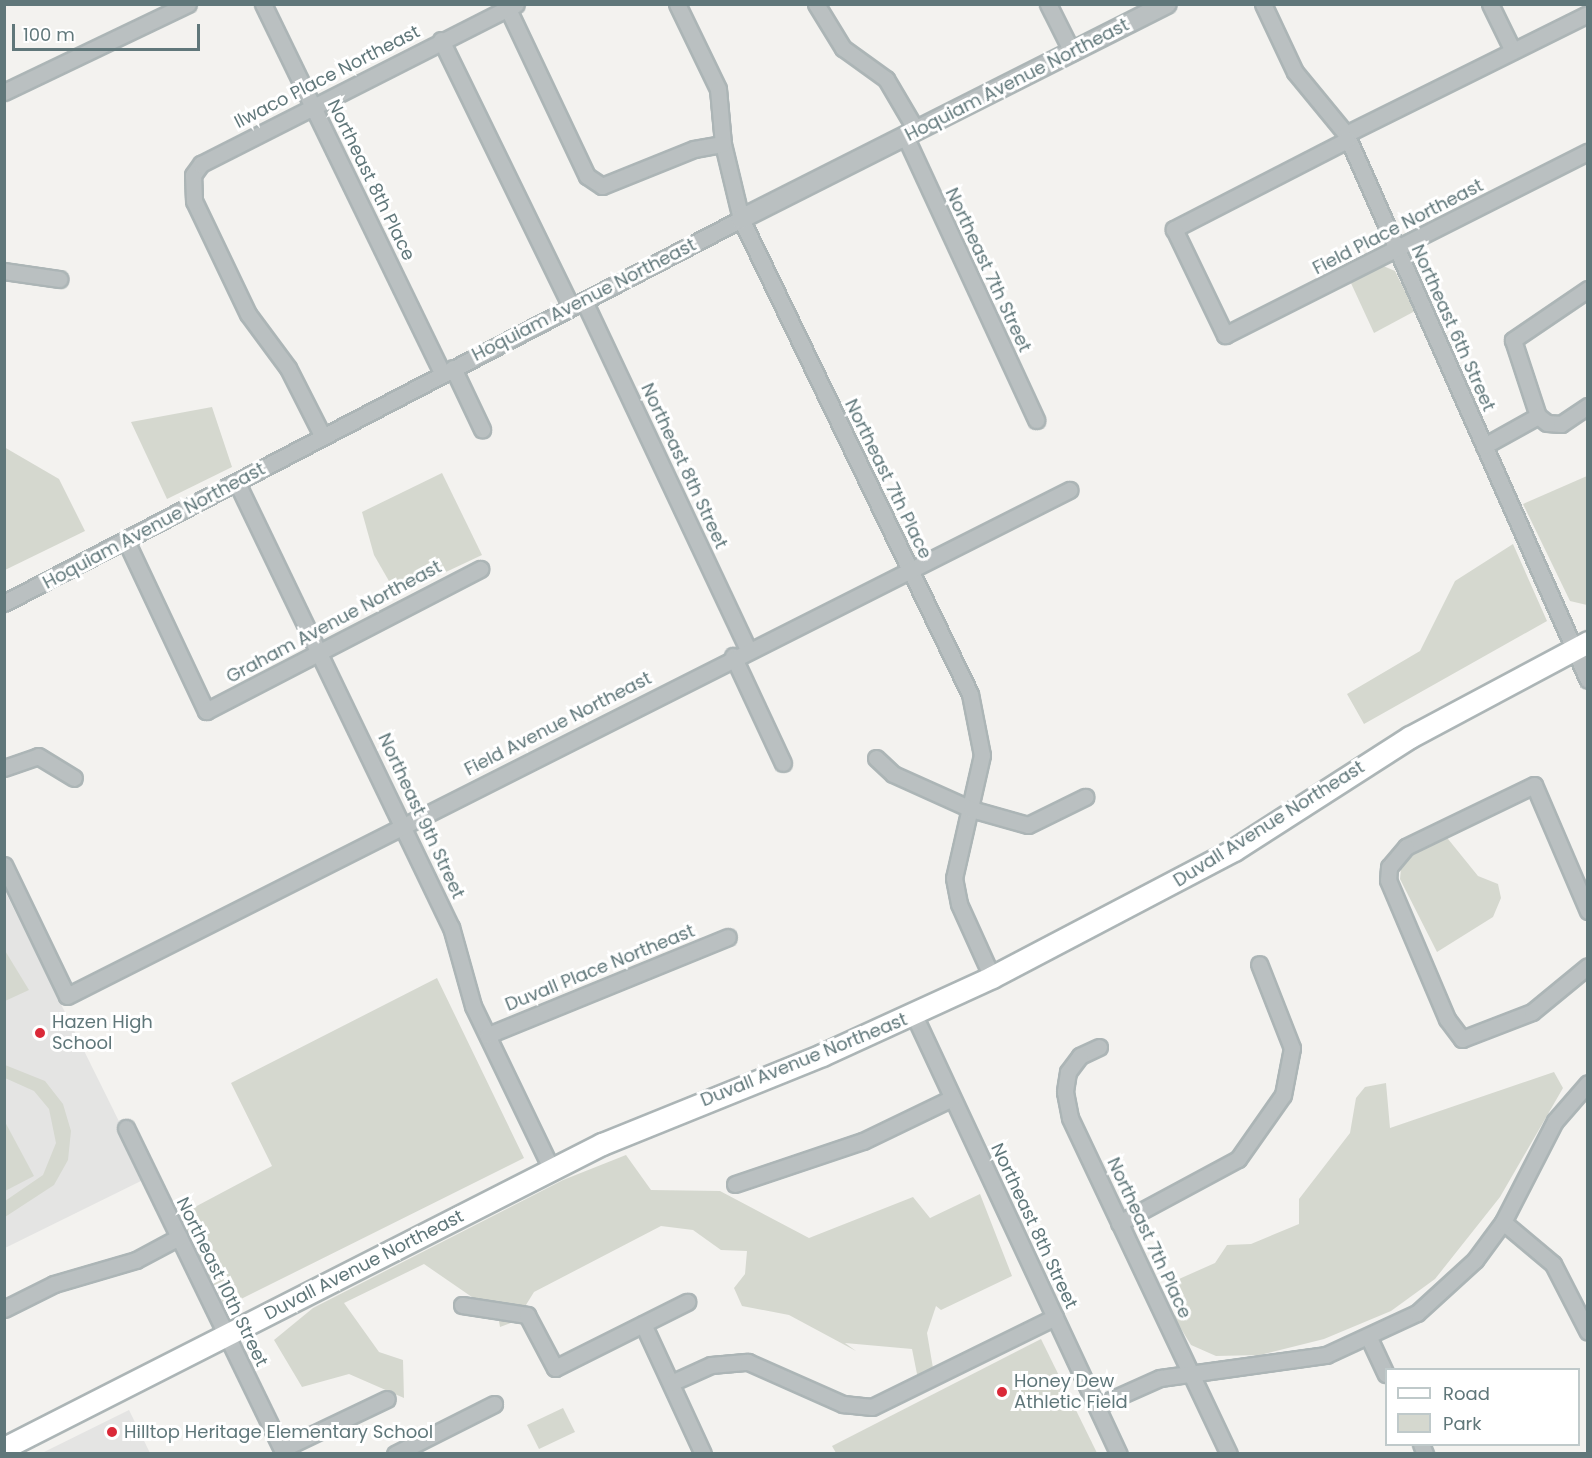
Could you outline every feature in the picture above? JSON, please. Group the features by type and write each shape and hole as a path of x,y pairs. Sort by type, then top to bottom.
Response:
{"main road":[{"name":"Duvall Avenue Northeast","path":"4,1448 552,1170 659,1119 914,1015 992,977 1234,850 1410,737 1580,646"}],"street":[{"path":"4,92 188,4"},
{"name":"Northeast 8th Place","path":"263,4 448,371 482,429"},
{"name":"Northeast 7th Place","path":"677,4 718,89 723,144 741,219 970,694 979,725 982,755 971,809 955,854 954,878 959,904 992,977"},
{"name":"Northeast 7th Street","path":"816,4 843,48 886,79 1036,420"},
{"path":"1048,4 1072,52"},
{"name":"Hoquiam Avenue Northeast","path":"4,603 127,543 238,485 322,435 741,219 1167,4"},
{"name":"Northeast 6th Street","path":"1263,4 1295,72 1346,137 1484,446 1563,616 1580,646 1587,680"},
{"path":"1490,4 1513,51"},
{"path":"512,7 587,176 602,186 694,149 723,144"},
{"name":"Ilwaco Place Northeast","path":"322,435 288,368 249,314 194,201 193,175 201,164 441,40 512,7"},
{"path":"1346,137 1587,14"},
{"name":"Northeast 8th Street","path":"441,40 577,304 748,649"},
{"name":"Field Place Northeast","path":"1346,137 1174,229 1225,335 1587,153"},
{"path":"4,271 59,279"},
{"path":"1587,289 1513,340 1538,416 1547,423 1561,424 1587,406"},
{"path":"1484,446 1538,416"},
{"name":"Northeast 9th Street","path":"238,485 321,651 451,927 473,1006 552,1170"},
{"name":"Field Avenue Northeast","path":"4,865 67,996 733,656 1069,490"},
{"name":"Graham Avenue Northeast","path":"127,543 207,711 480,569"},
{"path":"733,656 783,763"},
{"path":"4,768 38,756 74,778"},
{"path":"876,758 893,774 971,809 1028,825 1085,797"},
{"path":"1587,911 1534,785 1406,847 1389,867 1388,880 1438,997 1462,1039 1532,1012 1587,966"},
{"name":"Duvall Place Northeast","path":"488,1035 728,937"},
{"path":"1119,1223 1238,1159 1283,1095 1292,1048 1259,964"},
{"name":"Northeast 8th Street","path":"914,1015 1119,1454"},
{"name":"Northeast 7th Place","path":"1099,1047 1080,1056 1068,1072 1065,1092 1070,1118 1229,1454"},
{"path":"1097,1406 1160,1378 1191,1372 1291,1364 1369,1338 1447,1290 1503,1222 1556,1121 1587,1083"},
{"path":"735,1184 863,1141 952,1098"},
{"name":"Northeast 10th Street","path":"126,1128 283,1451"},
{"path":"1503,1222 1553,1264 1587,1332"},
{"path":"4,1309 54,1284 136,1260 178,1237"},
{"path":"462,1305 527,1315 555,1368 687,1302"},
{"path":"671,1383 711,1365 748,1362 843,1404 872,1407 1055,1317"},
{"path":"643,1324 703,1454"},
{"path":"1369,1338 1385,1372"},
{"path":"283,1451 387,1399"},
{"path":"395,1454 494,1404"}],"shaded area":[{"name":"Hazen High School","path":"4,889 147,1178 5,1248 4,1248"},
{"name":"Hilltop Heritage Elementary School","path":"129,1410 150,1453 42,1453"}],"green space":[{"path":"1381,265 1395,271 1415,311 1374,333 1350,281"},
{"path":"212,407 232,467 167,499 131,422"},
{"path":"4,447 59,479 85,531 5,570"},
{"path":"442,473 482,555 397,595 374,555 362,512"},
{"path":"1587,476 1587,605 1570,601 1523,504"},
{"path":"1513,544 1547,621 1364,724 1347,694 1420,651 1455,581"},
{"path":"1444,834 1478,876 1498,884 1501,898 1493,917 1437,952 1400,879 1402,857"},
{"path":"4,949 29,990 5,1001 4,1001"},
{"path":"437,978 524,1158 225,1307 178,1216 272,1166 231,1083"},
{"path":"5,1065 45,1081 63,1104 71,1131 68,1160 54,1185 5,1217 5,1201 43,1175 56,1143 49,1109 34,1091 5,1078"},
{"path":"1554,1072 1563,1088 1500,1197 1435,1279 1391,1311 1324,1339 1260,1355 1216,1356 1191,1345 1175,1319 1179,1279 1215,1263 1227,1245 1251,1244 1299,1224 1299,1199 1350,1133 1356,1098 1365,1087 1386,1083 1390,1128"},
{"path":"4,1120 34,1176 5,1191 4,1191"},
{"path":"626,1155 651,1190 720,1191 809,1238 913,1197 930,1218 980,1194 1012,1276 941,1310 936,1306 927,1333 933,1368 918,1379 912,1349 845,1343 856,1351 789,1315 742,1306 734,1288 745,1274 747,1251 721,1250 693,1230 661,1226 534,1292 516,1321 500,1327 498,1315 424,1264 344,1303 379,1352 403,1360 404,1398 349,1374 302,1387 274,1340 313,1308 563,1180"},
{"name":"Honey Dew Athletic Field","path":"1041,1339 1097,1453 836,1453 832,1446"},
{"path":"563,1408 575,1432 539,1449 527,1425"}],"place":[{"name":"Hazen High School","path":"40,1033"},
{"name":"Honey Dew Athletic Field","path":"1002,1392"},
{"name":"Hilltop Heritage Elementary School","path":"112,1432"}]}
